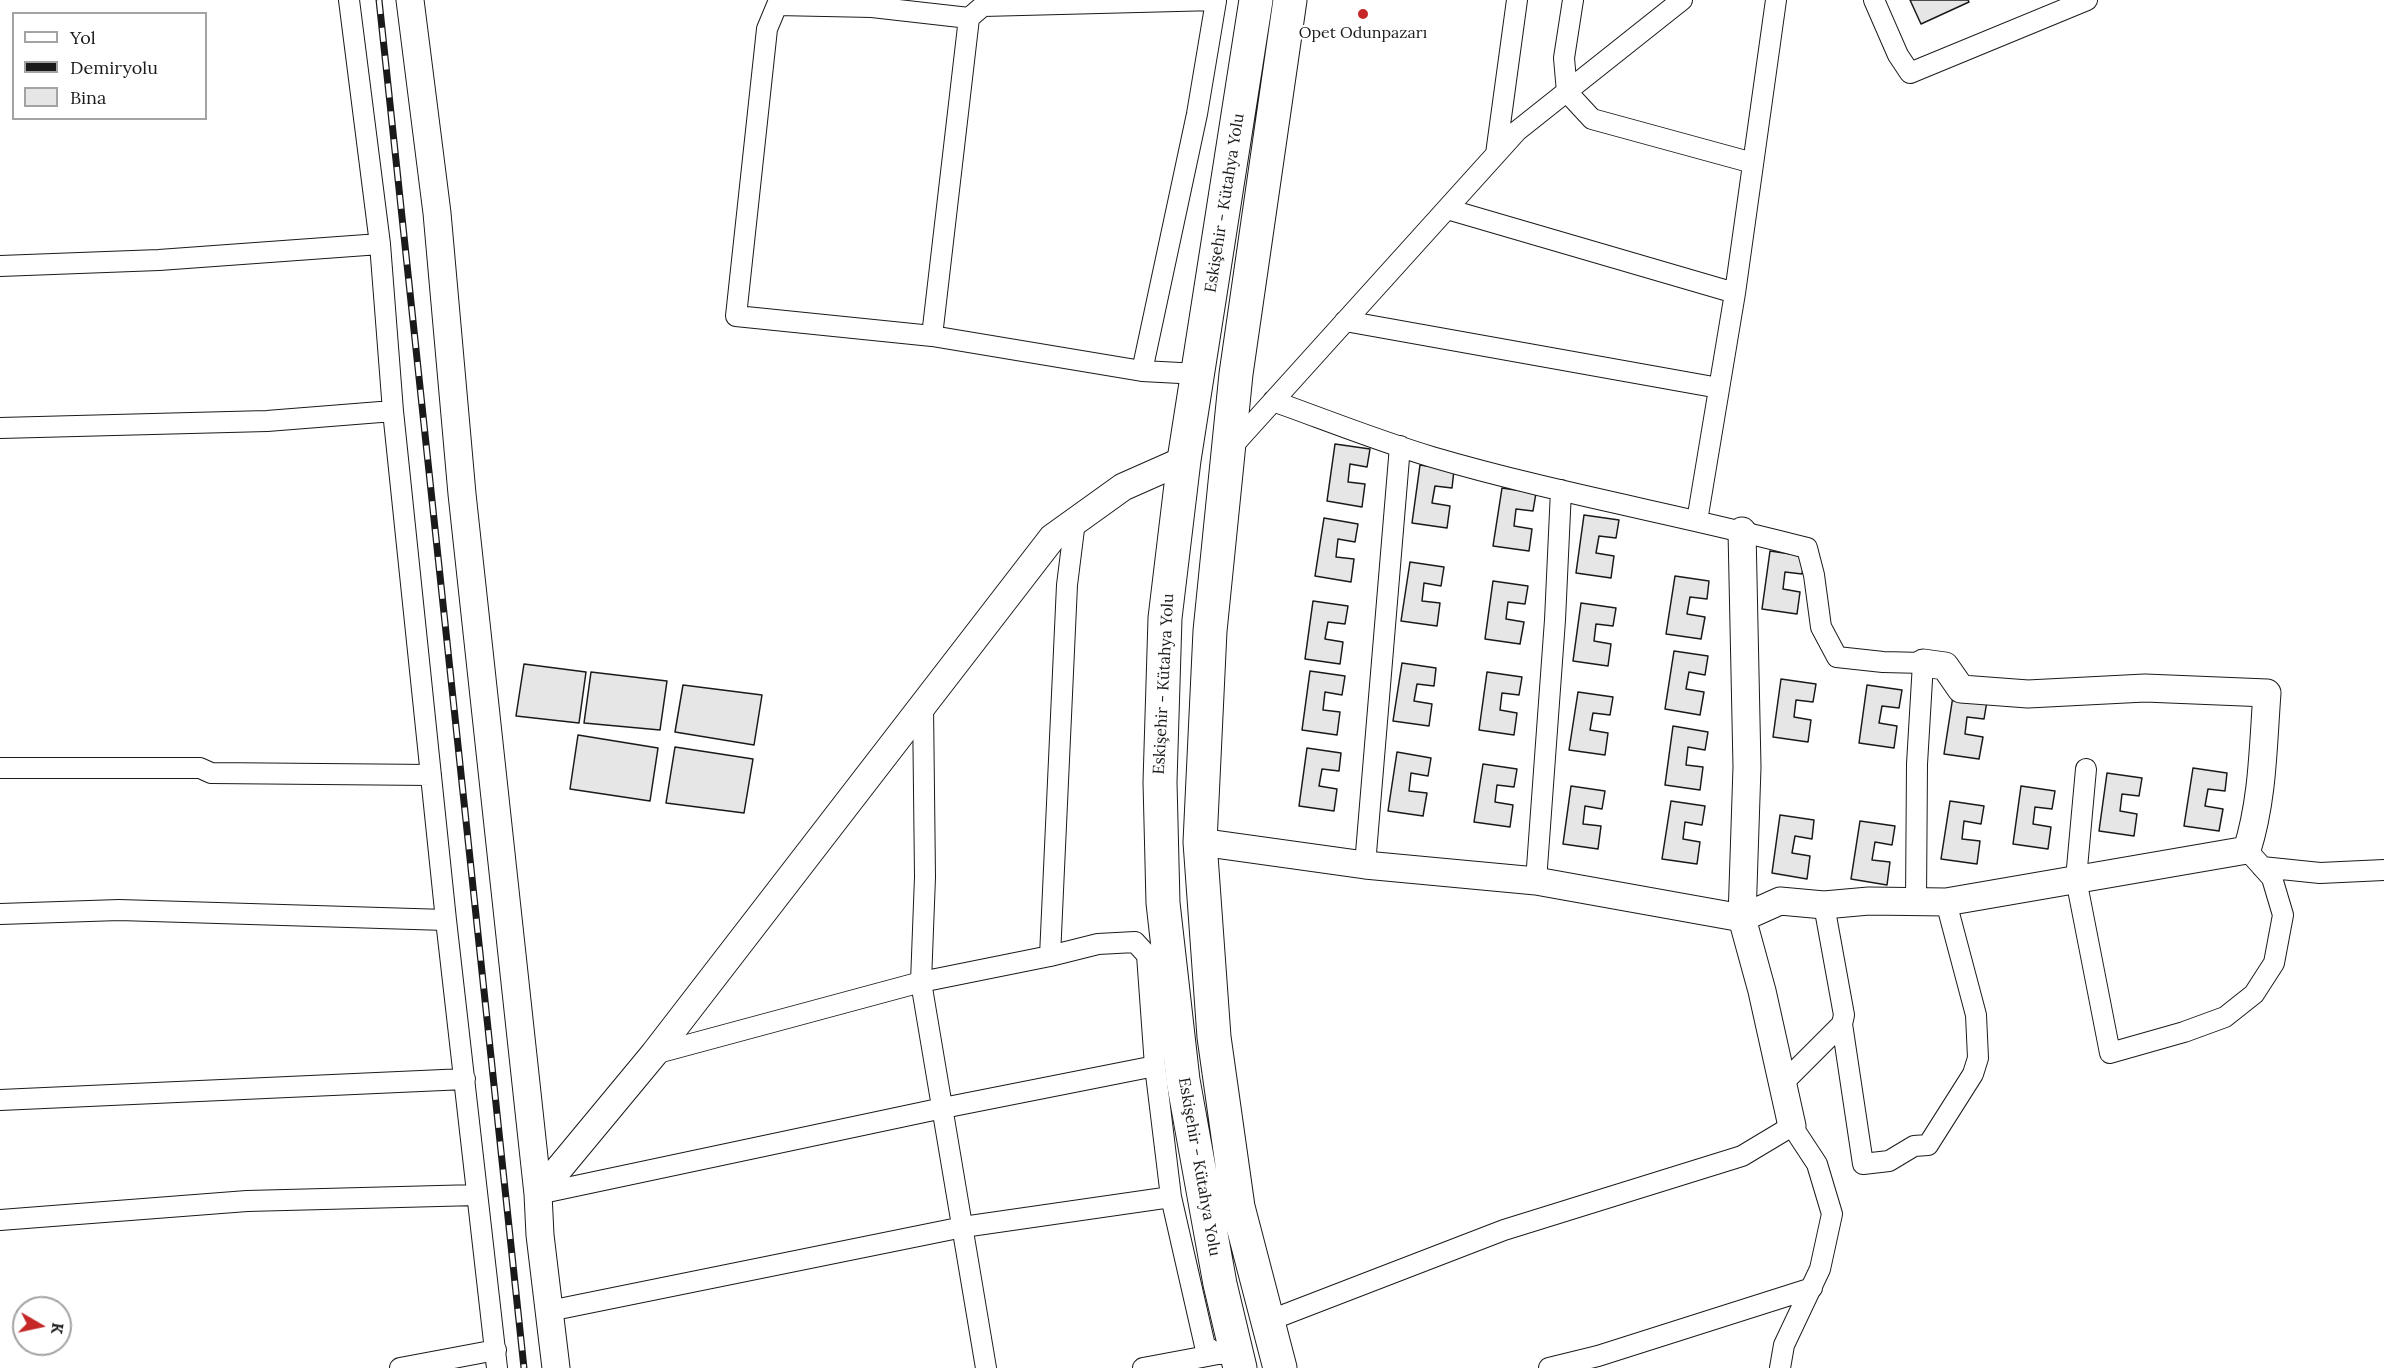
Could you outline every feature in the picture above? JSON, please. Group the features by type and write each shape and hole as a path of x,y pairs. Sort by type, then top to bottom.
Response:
{"highway":[{"name":"Eskişehir - Kütahya Yolu","path":"1232,1359 1182,1080 1163,903 1160,782 1165,618 1184,460 1256,0"},
{"name":"Eskişehir - Kütahya Yolu","path":"1280,1368 1238,1207 1214,1037 1200,842 1210,631 1236,374 1290,0"}],"street":[{"path":"349,0 380,244 393,411 446,920 497,1359 400,1368"},
{"path":"410,0 437,213 462,494 556,1368"},
{"path":"1496,154 1517,0"},
{"path":"1573,0 1564,58 1567,92 1592,119 1753,164"},
{"path":"1229,450 1517,131 1682,0"},
{"path":"1697,521 1735,292 1776,0"},
{"path":"1874,0 1898,55 1910,73 2087,0"},
{"path":"932,336 969,18 982,6 1216,1 1197,114 1142,371"},
{"path":"969,18 872,7 777,5 767,28 736,316 932,336 1142,371 1198,374"},
{"path":"1447,209 1735,292"},
{"path":"0,266 159,260 380,244"},
{"path":"1345,321 1719,388"},
{"path":"1273,401 1430,456 1561,490 1807,548 1814,575 1821,627 1837,657 1945,666 1961,689 1995,693 2145,688 2267,693 2260,796 2254,829 2254,858 2272,878 2283,915 2274,963 2254,994 2225,1017 2184,1032 2110,1053 2076,879 2086,769"},
{"path":"0,429 267,421 393,411"},
{"path":"1365,865 1400,446"},
{"path":"538,1194 654,1054 1053,538 1123,487 1184,460"},
{"path":"1536,881 1555,620 1561,490"},
{"path":"1050,956 1067,585 1075,521"},
{"path":"1742,531 1746,767 1742,918 1762,991 1792,1126 1817,1164 1832,1214 1820,1269 1784,1345 1780,1368"},
{"path":"1916,901 1917,764 1923,663"},
{"path":"923,705 925,877 921,982 986,1368"},
{"path":"0,768 200,768 211,773 431,775"},
{"path":"1200,842 1365,865 1536,881 1742,918 1780,901 1824,905 1869,901 1946,902 2076,879 2254,858 2320,873 2384,870"},
{"path":"1824,905 1844,1015 1842,1024 1863,1164 1889,1161 1914,1146 1928,1145 1972,1074 1978,1058 1976,1016 1946,902"},
{"path":"0,914 119,910 446,920"},
{"path":"654,1054 921,982 1098,944 1135,942 1147,955 1155,1066 1171,1197 1206,1346 1232,1359"},
{"path":"1782,1084 1842,1024"},
{"path":"538,1194 943,1108 1155,1066"},
{"path":"0,1100 465,1078"},
{"path":"1268,1321 1504,1230 1742,1156 1792,1126"},
{"path":"0,1220 247,1201 477,1196"},
{"path":"549,1311 963,1227 1171,1197"},
{"path":"1549,1368 1598,1356 1812,1288"},
{"path":"1143,1368 1232,1359"}],"building":[{"path":"1910,0 1968,0 1969,2 1921,24"},
{"path":"1335,444 1370,449 1367,467 1350,464 1348,482 1365,484 1362,507 1327,501"},
{"path":"1420,465 1454,470 1452,488 1435,486 1432,503 1450,506 1447,528 1412,523"},
{"path":"1502,488 1536,493 1533,511 1516,509 1514,526 1532,529 1529,551 1493,546"},
{"path":"1584,515 1619,520 1616,538 1599,536 1596,553 1614,556 1611,578 1576,573"},
{"path":"1324,518 1358,524 1355,542 1338,539 1336,557 1354,559 1351,582 1315,576"},
{"path":"1770,551 1805,556 1802,574 1785,572 1783,589 1800,592 1797,614 1762,609"},
{"path":"1410,562 1444,567 1441,586 1424,583 1422,601 1440,603 1437,626 1401,621"},
{"path":"1675,576 1709,581 1707,599 1690,597 1687,614 1705,617 1701,639 1666,634"},
{"path":"1493,581 1528,586 1525,604 1508,602 1506,619 1524,622 1520,644 1485,639"},
{"path":"1313,601 1348,606 1345,624 1328,622 1325,639 1343,642 1340,664 1305,659"},
{"path":"1581,603 1616,608 1613,626 1596,624 1594,641 1611,644 1608,666 1573,661"},
{"path":"1674,651 1708,656 1705,675 1689,672 1686,689 1704,692 1700,715 1665,709"},
{"path":"1402,663 1436,668 1434,686 1417,684 1414,701 1432,704 1429,726 1393,721"},
{"path":"524,664 586,672 579,723 516,716"},
{"path":"1310,671 1345,676 1342,695 1325,692 1323,710 1340,712 1337,735 1302,730"},
{"path":"591,672 667,681 660,730 584,723"},
{"path":"1487,672 1522,677 1519,695 1502,693 1500,710 1517,713 1514,735 1479,730"},
{"path":"1781,679 1816,684 1813,702 1796,700 1794,717 1811,720 1808,742 1773,737"},
{"path":"683,685 762,695 754,745 675,732"},
{"path":"1867,685 1902,690 1899,708 1882,706 1879,723 1897,726 1894,748 1859,743"},
{"path":"1578,692 1613,697 1610,715 1593,713 1590,730 1608,733 1605,755 1569,750"},
{"path":"1953,696 1987,701 1984,719 1967,717 1965,734 1983,737 1979,759 1944,754"},
{"path":"1673,726 1708,732 1705,750 1688,747 1686,765 1703,767 1700,790 1665,785"},
{"path":"578,735 658,748 650,801 570,789"},
{"path":"675,747 753,759 744,813 666,803"},
{"path":"1307,748 1341,753 1339,771 1322,769 1319,786 1337,789 1334,811 1299,806"},
{"path":"1397,752 1431,758 1428,776 1411,773 1409,791 1427,793 1423,816 1388,811"},
{"path":"1483,764 1517,769 1514,787 1497,785 1495,802 1513,805 1510,827 1474,822"},
{"path":"2193,768 2227,773 2225,791 2208,789 2205,806 2223,809 2219,831 2184,826"},
{"path":"2107,773 2142,778 2139,796 2122,794 2120,811 2137,814 2134,836 2099,831"},
{"path":"1571,786 1605,791 1602,809 1585,806 1583,824 1601,826 1598,849 1563,844"},
{"path":"2021,786 2055,791 2052,809 2035,807 2033,824 2051,827 2048,849 2013,844"},
{"path":"1671,801 1705,806 1702,825 1685,822 1683,839 1700,842 1697,864 1662,859"},
{"path":"1950,801 1984,806 1981,824 1964,821 1962,839 1980,841 1977,864 1941,859"},
{"path":"1780,815 1814,820 1812,839 1795,836 1792,853 1810,856 1807,879 1772,873"},
{"path":"1860,821 1895,826 1892,845 1875,842 1872,860 1890,862 1887,885 1851,879"}],"railway":[{"path":"379,0 524,1368"}],"place":[{"name":"Opet Odunpazarı","path":"1363,14"}]}
